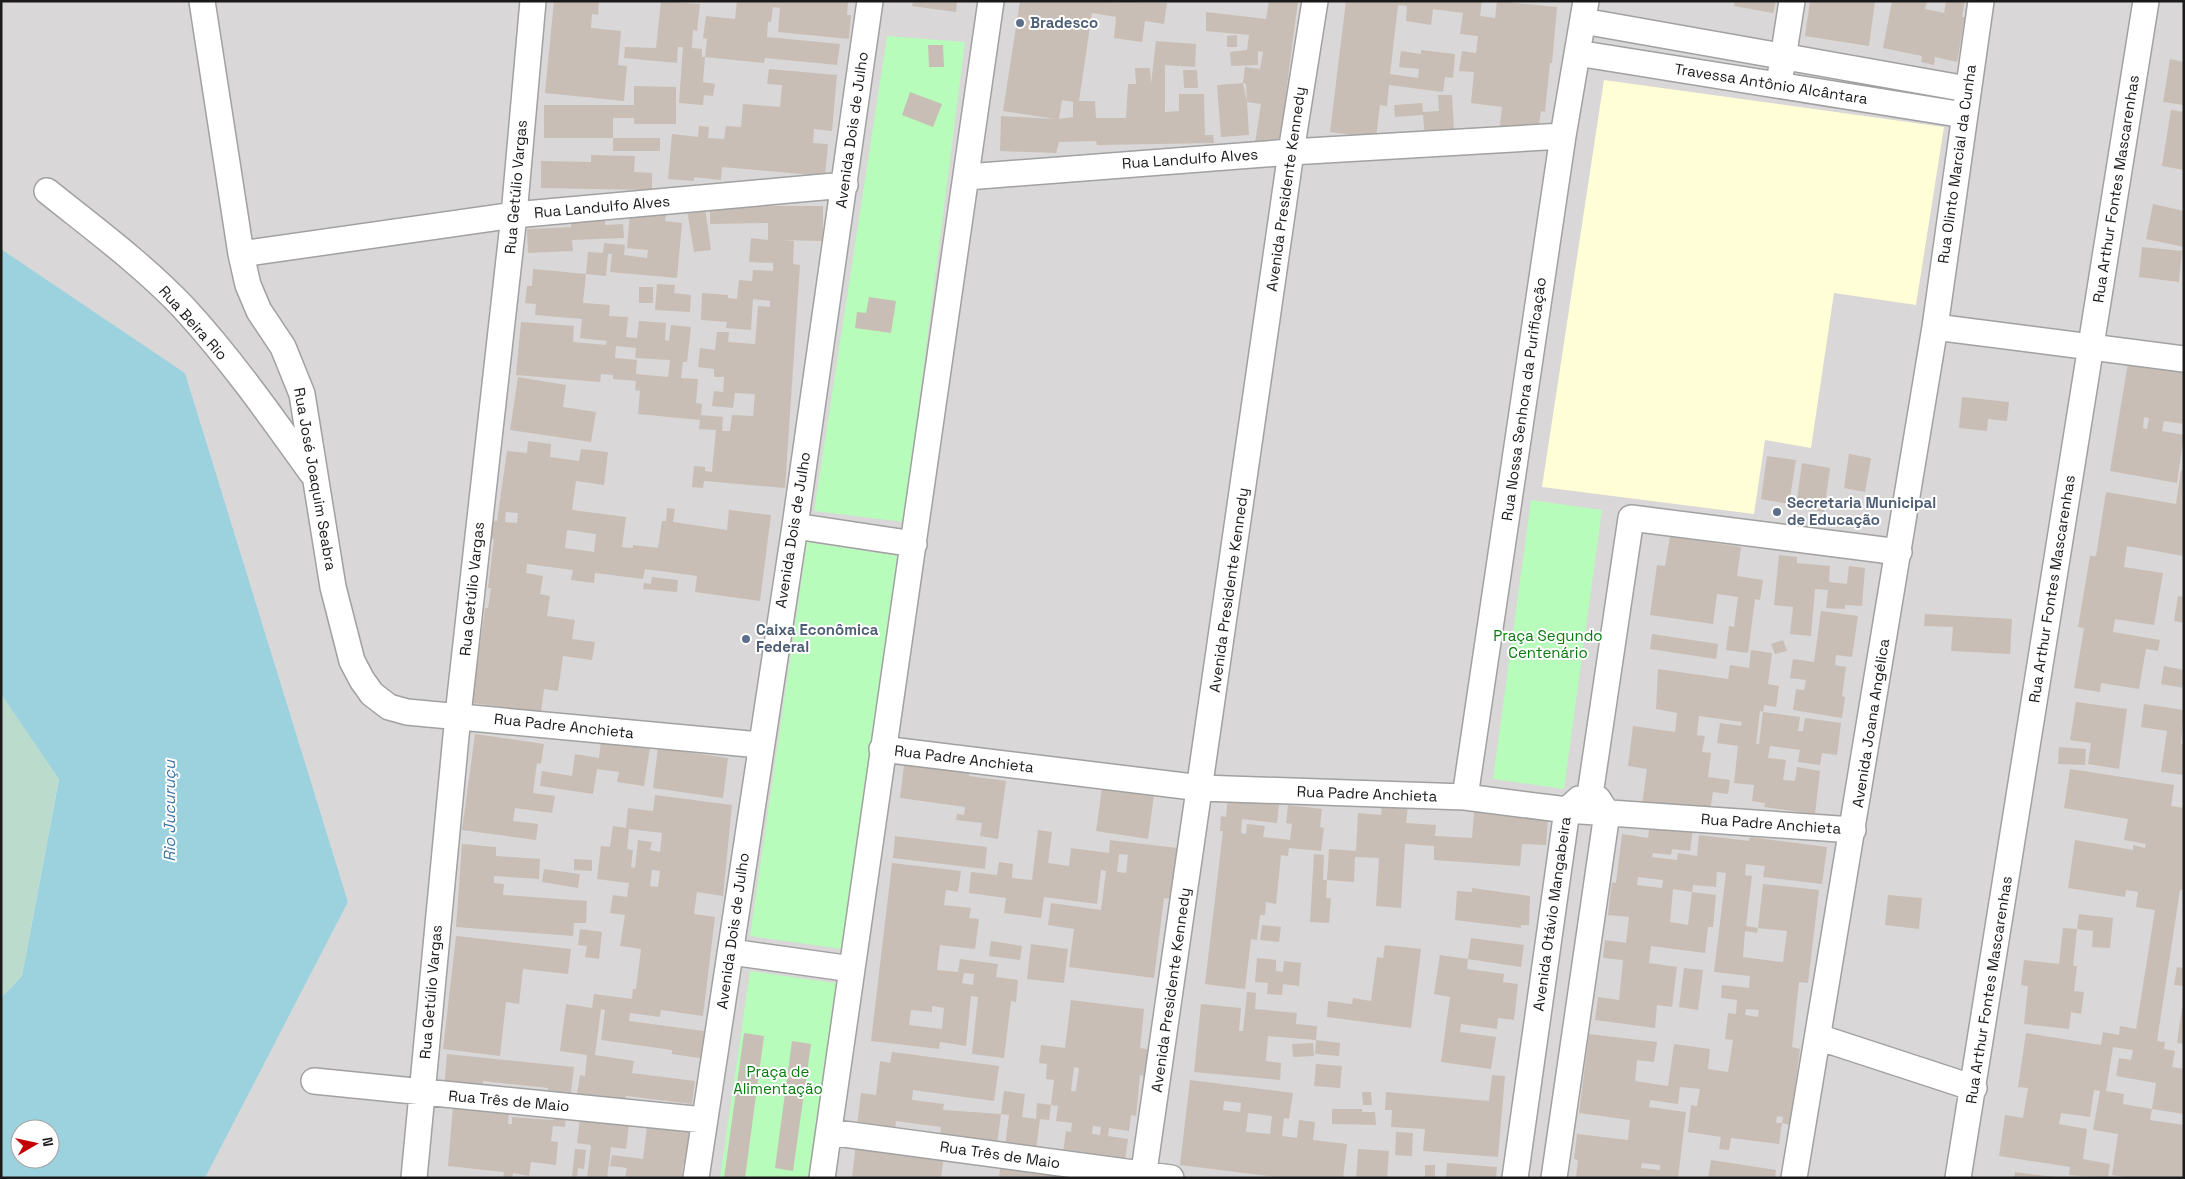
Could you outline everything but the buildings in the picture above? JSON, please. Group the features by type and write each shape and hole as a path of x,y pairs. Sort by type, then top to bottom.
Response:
{"street":[{"name":"Rua José Joaquim Seabra","path":"202,1 241,254 248,285 259,311 283,347 292,365 302,394 343,633 362,680 372,694 389,708 407,712 458,715"},
{"name":"Rua Getúlio Vargas","path":"414,1178 458,715 514,215 533,1"},
{"name":"Avenida Dois de Julho","path":"696,1178 731,952 760,745 795,526 870,1"},
{"path":"822,1178 882,749 914,544 967,177 990,1"},
{"name":"Avenida Presidente Kennedy","path":"1144,1176 1291,152 1315,1"},
{"path":"1778,85 1792,1"},
{"name":"Rua Olinto Marcial da Cunha","path":"1935,326 1967,89 1981,1"},
{"name":"Rua Arthur Fontes Mascarenhas","path":"1958,1178 1974,1088 2146,1"},
{"name":"Travessa Antônio Alcântara","path":"1585,11 1783,55 1967,89"},
{"name":"Rua Nossa Senhora da Purificação","path":"1465,797 1563,136 1585,11"},
{"name":"Travessa Antônio Alcântara","path":"1577,53 1964,115"},
{"name":"Rua Landulfo Alves","path":"967,177 1291,152 1563,136"},
{"name":"Rua Landulfo Alves","path":"241,254 514,215 845,185"},
{"name":"Rua Beira Rio","path":"47,191 122,252 182,307 262,404 315,478"},
{"path":"1935,326 2184,359"},
{"name":"Avenida Joana Angélica","path":"1794,1178 1935,326"},
{"path":"1554,1178 1607,813 1591,788 1631,518 1899,552"},
{"path":"795,526 914,544"},
{"name":"Rua Padre Anchieta","path":"458,715 760,745"},
{"name":"Rua Padre Anchieta","path":"882,749 1201,788 1465,797 1567,810 1853,830"},
{"name":"Avenida Otávio Mangabeira","path":"1515,1178 1567,810 1591,788"},
{"path":"731,952 852,969"},
{"path":"1818,1037 1974,1088"},
{"name":"Rua Três de Maio","path":"314,1081 704,1120"},
{"name":"Rua Três de Maio","path":"829,1132 1144,1176 1171,1178"}],"shaded area":[{"path":"1,1 2184,1 2184,1178 205,1178 348,902 185,373 1,249"},
{"path":"1604,80 1944,127 1916,305 1834,293 1811,448 1765,440 1754,514 1542,487"},
{"path":"1,694 59,778 22,976 1,998"}],"green space":[{"path":"887,36 965,42 904,522 814,511"},
{"name":"Praça Segundo Centenário","path":"1531,500 1602,510 1564,789 1493,779"},
{"path":"807,542 899,556 842,949 750,936"},
{"name":"Praça de Alimentação","path":"750,971 836,983 808,1178 720,1178"}],"water":[{"name":"Rio Jucuruçu","path":"1,249 185,373 348,902 205,1178 1,1178 1,998 22,976 59,779 1,694"}],"place":[{"name":"Bradesco","path":"1020,23"},
{"name":"Secretaria Municipal de Educação","path":"1777,512"},
{"name":"Caixa Econômica Federal","path":"746,639"}]}
